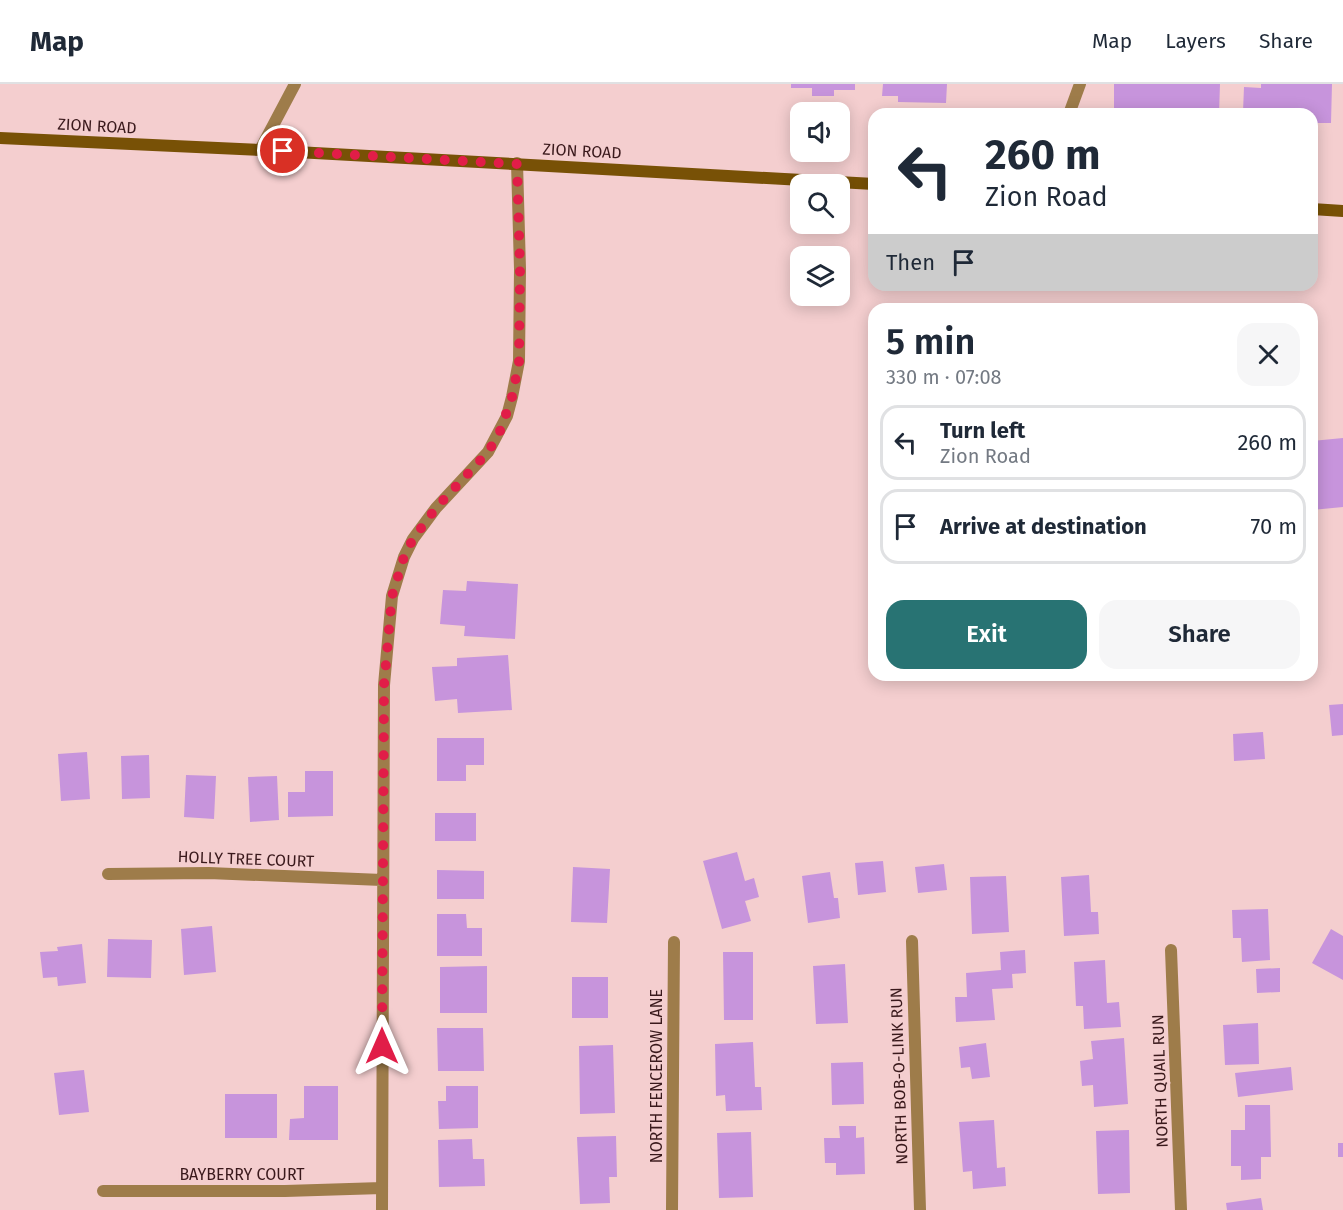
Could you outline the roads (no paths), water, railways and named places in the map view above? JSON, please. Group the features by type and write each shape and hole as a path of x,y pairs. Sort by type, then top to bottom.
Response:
{"main road":[{"name":"ZION ROAD","path":"0,138 868,184"},
{"path":"1318,209 1343,211"}],"street":[{"path":"260,150 295,84"},
{"path":"1071,108 1080,84"},
{"path":"382,1210 384,685 392,596 404,557 413,539 436,508 488,452 503,425 512,397 519,362 520,269 517,164"},
{"name":"HOLLY TREE COURT","path":"108,874 209,873 382,880"},
{"name":"NORTH BOB-O-LINK RUN","path":"912,941 920,1210"},
{"name":"NORTH FENCEROW LANE","path":"672,1210 674,942"},
{"name":"NORTH QUAIL RUN","path":"1171,950 1181,1210"},
{"name":"BAYBERRY COURT","path":"103,1191 285,1191 382,1188"}]}
